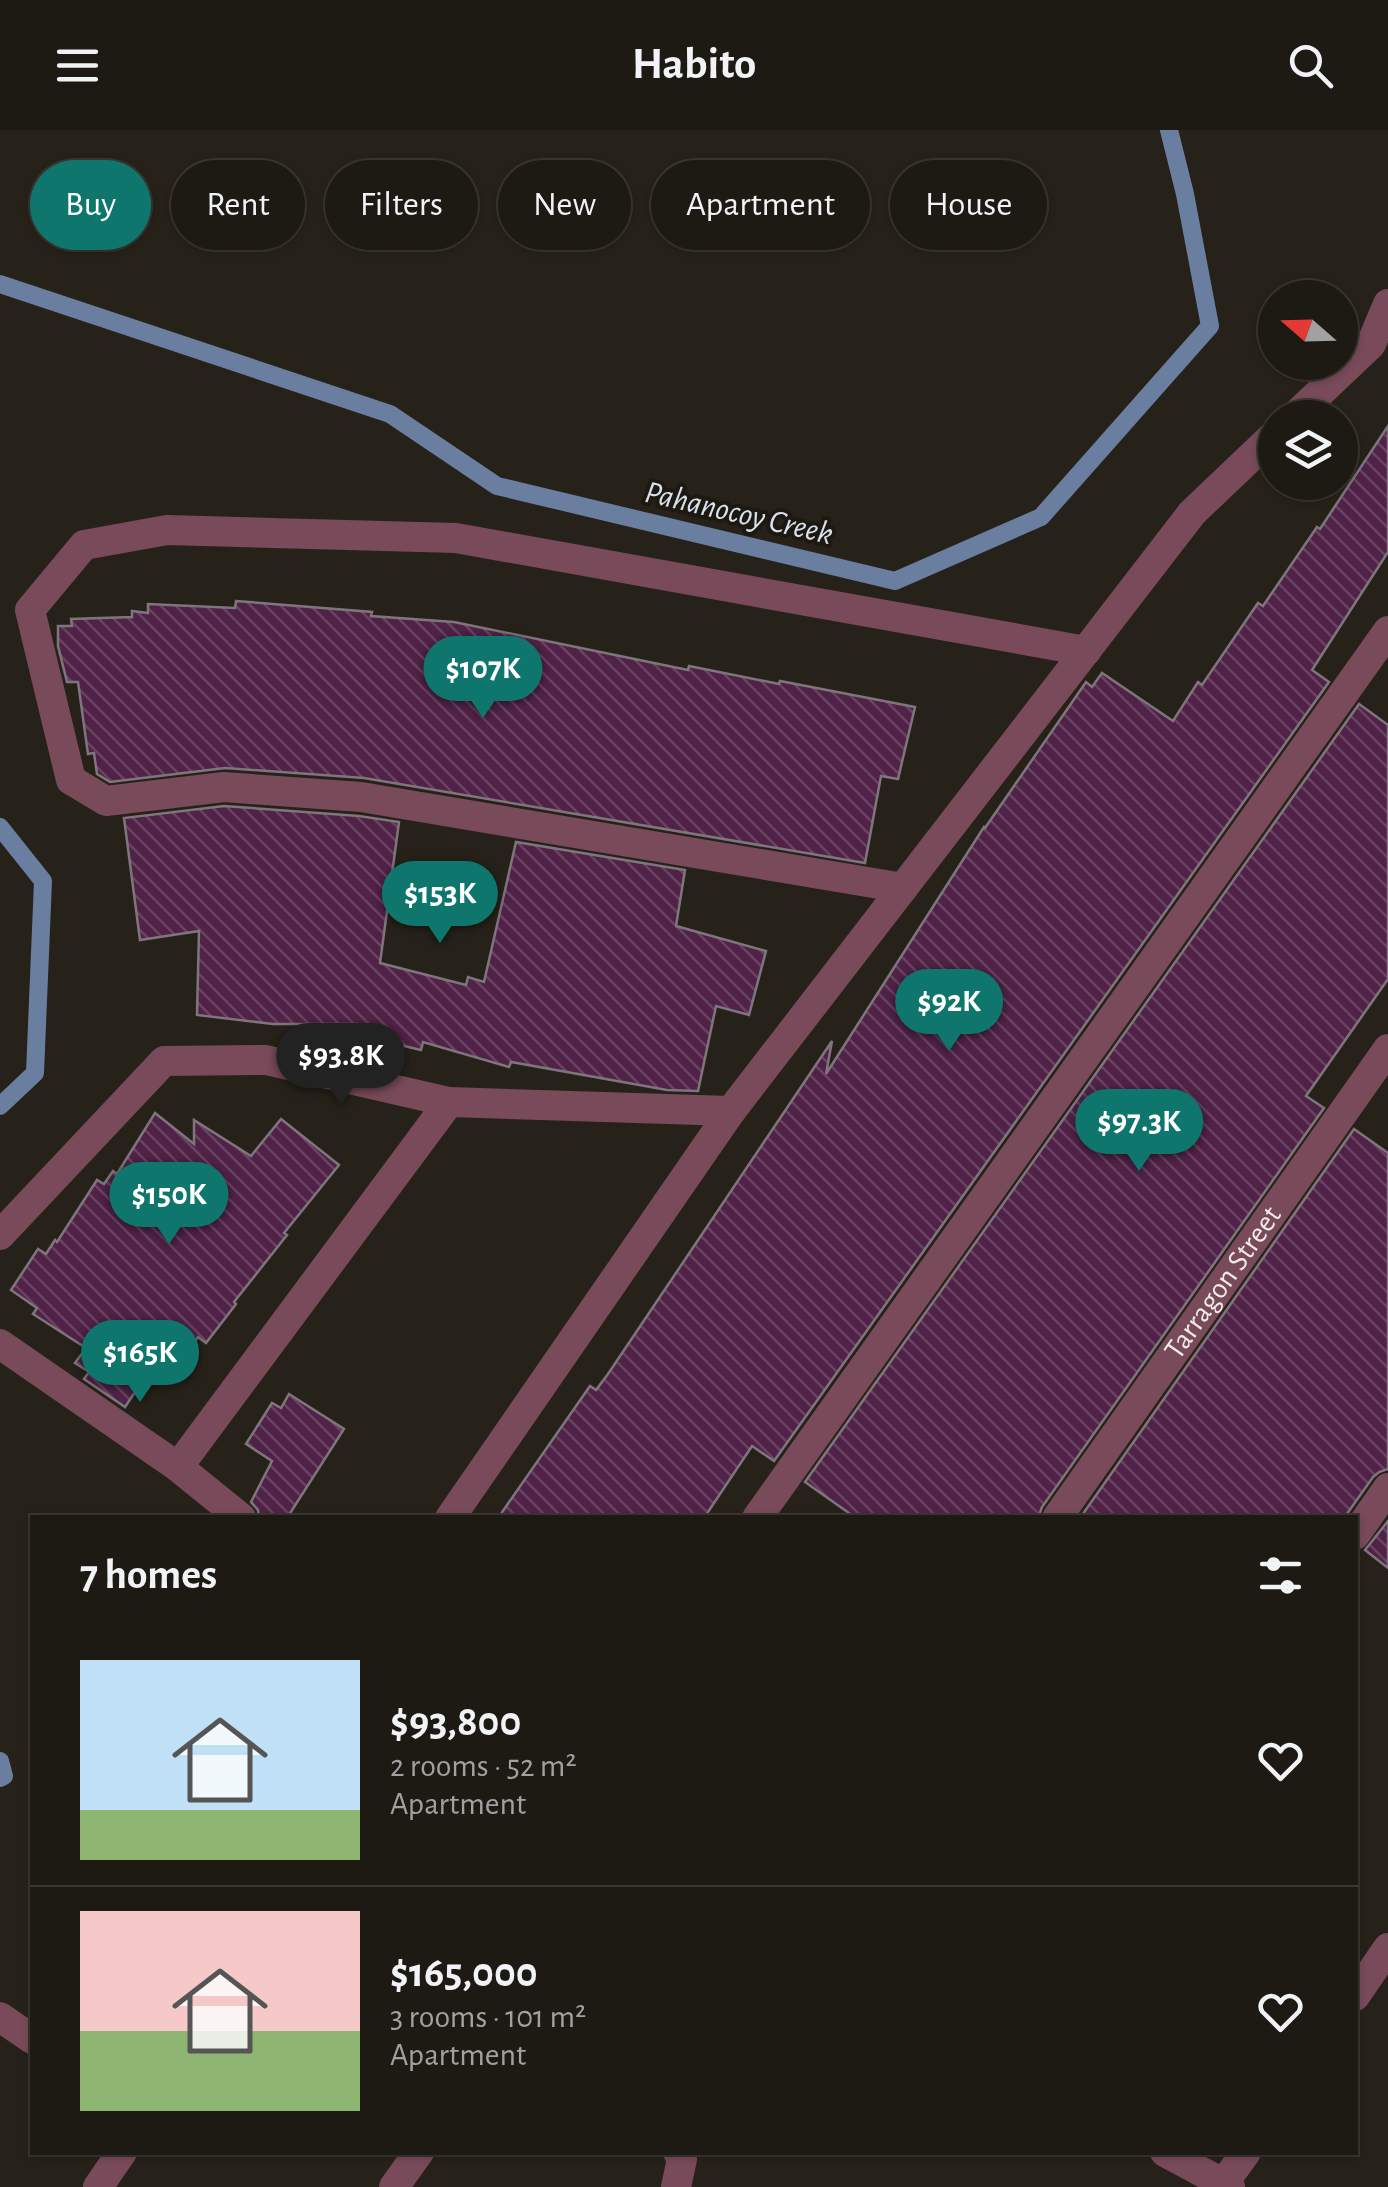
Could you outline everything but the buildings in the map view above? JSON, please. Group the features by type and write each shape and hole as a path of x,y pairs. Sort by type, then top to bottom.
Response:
{"street":[{"path":"1312,400 1371,344 1388,304"},
{"path":"452,1515 731,1110 1192,513 1258,450"},
{"path":"902,888 361,797 224,788 106,801 71,780 30,610 84,545 167,530 456,538 1086,650"},
{"path":"759,1515 1388,631"},
{"name":"Tarragon Street","path":"1059,1515 1388,1050"},
{"path":"0,1235 164,1061 266,1060 449,1102 731,1110"},
{"path":"178,1467 449,1102"},
{"path":"0,1344 178,1467 237,1515"},
{"path":"1358,1530 1388,1488"},
{"path":"1358,1992 1388,1948"},
{"path":"0,2017 30,2038"},
{"path":"98,2187 120,2155"},
{"path":"394,2187 417,2155"},
{"path":"676,2187 680,2155"},
{"path":"1171,2155 1227,2185 1244,2155"}],"waterway":[{"name":"Pahanocoy Creek","path":"0,284 390,414 497,486 895,581 1041,517 1210,326 1169,130"},
{"name":"Pahanocoy Creek","path":"0,827 43,881 35,1073 0,1106"},
{"name":"Pahanocoy Creek","path":"0,1761 4,1776 0,1778"}]}
